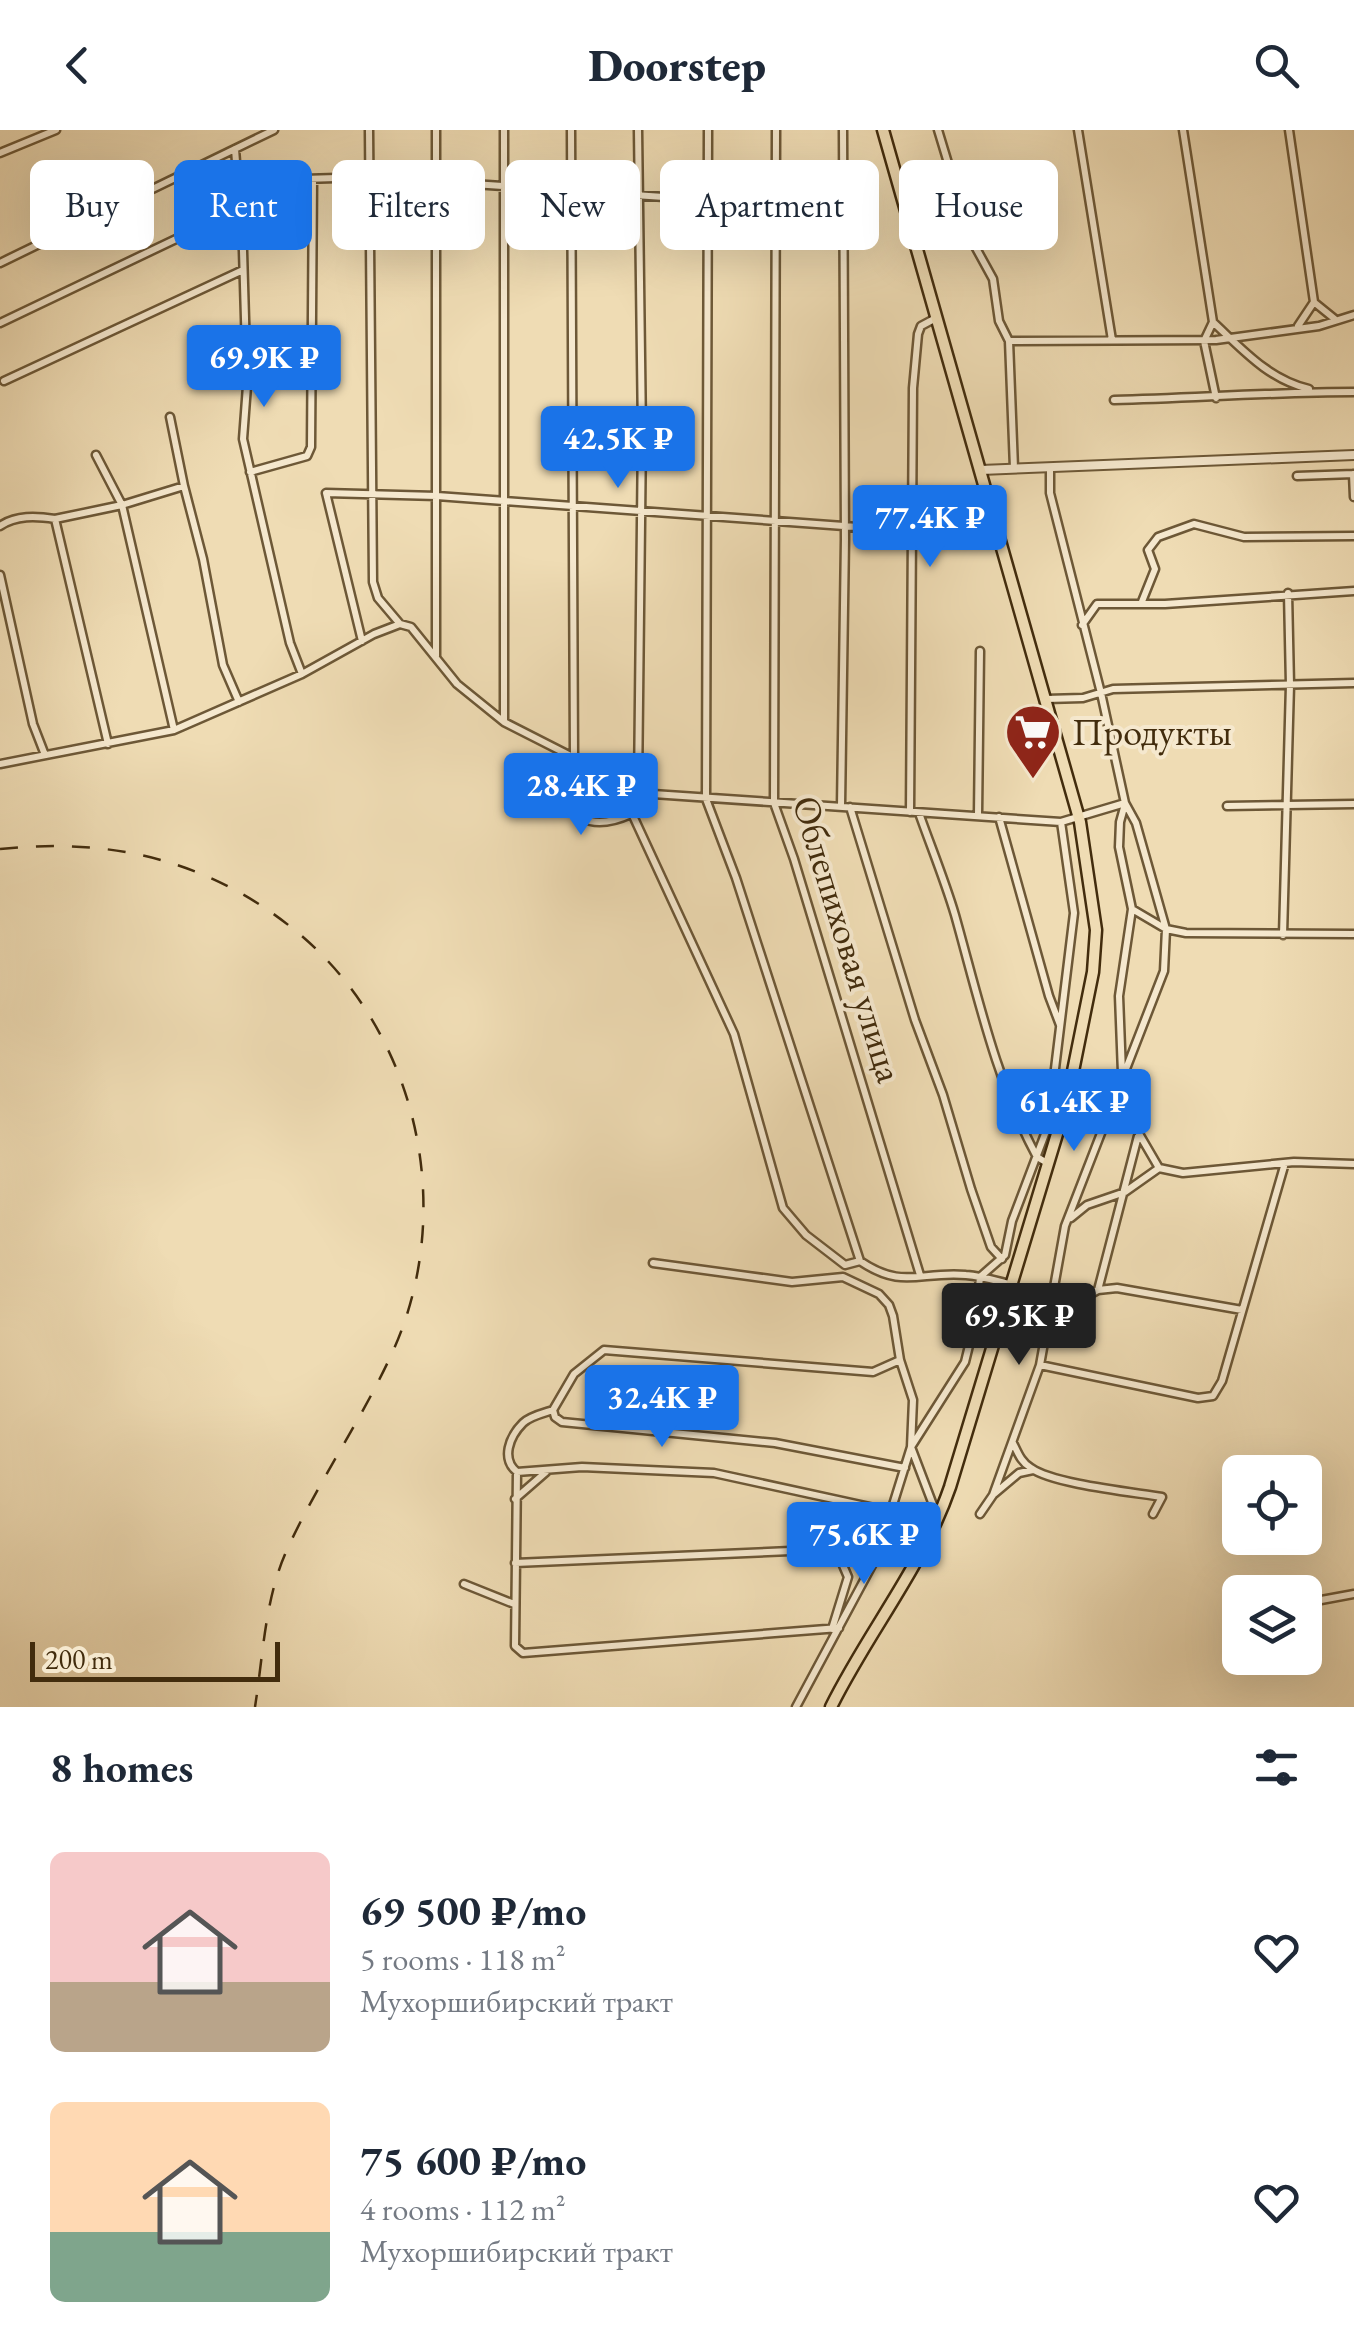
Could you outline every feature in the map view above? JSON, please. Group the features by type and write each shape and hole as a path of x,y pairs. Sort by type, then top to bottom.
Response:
{"main road":[{"path":"832,1707 938,1518 1014,1286 1068,1101 1094,972 1096,930 1079,817 883,130"}],"street":[{"path":"0,154 56,130"},
{"path":"0,263 274,130"},
{"path":"369,160 370,130"},
{"path":"436,130 437,160"},
{"path":"504,130 504,722"},
{"path":"571,130 572,160"},
{"path":"637,160 638,130"},
{"path":"708,130 708,160"},
{"name":"Облепиховая улица","path":"776,130 776,160"},
{"path":"844,130 844,160"},
{"path":"938,130 971,238 993,279 1000,321 1009,341 1014,468"},
{"path":"1078,130 1112,340"},
{"path":"1183,130 1213,322 1204,341 1216,398"},
{"path":"1289,130 1314,302 1297,327"},
{"path":"235,149 237,160"},
{"path":"250,472 307,456 311,447 313,178 332,178"},
{"path":"485,185 505,186"},
{"path":"0,323 174,240"},
{"path":"243,250 247,386 243,438 290,642 302,674"},
{"path":"369,250 373,582 378,598 400,624 411,627 457,684 504,722 616,780 653,794 1061,822 1126,803"},
{"path":"436,657 437,250"},
{"path":"572,250 574,758"},
{"path":"637,250 641,510 638,789"},
{"path":"708,250 706,798 736,878 860,1261"},
{"name":"Облепиховая улица","path":"776,250 774,803 920,1276"},
{"path":"843,250 846,807 971,1189 991,1247 1002,1260"},
{"path":"4,382 244,270"},
{"path":"1314,302 1338,321"},
{"path":"1009,341 1204,341 1338,321 1354,315"},
{"path":"937,317 921,326 918,334 914,388 914,812 954,914 1002,1079 1037,1157 1049,1164"},
{"path":"1213,322 1275,376 1324,392"},
{"path":"1114,400 1216,398 1285,391 1354,392"},
{"path":"170,417 223,665 239,702"},
{"path":"981,470 1354,454"},
{"path":"96,455 122,505 174,730"},
{"path":"980,1514 993,1495 1040,1364 1064,1226 1164,971 1166,929 1136,823 1126,803 1102,692 1050,493 1050,468"},
{"path":"1297,476 1354,474 1354,497"},
{"path":"0,526 35,516 55,518 122,505 184,486"},
{"path":"362,641 326,493 504,500 912,532"},
{"path":"55,518 108,744"},
{"path":"1141,604 1154,569 1148,550 1158,537 1175,530 1194,524 1244,536 1354,536"},
{"path":"0,575 28,706 45,755"},
{"path":"1082,625 1097,604 1354,591"},
{"path":"1283,935 1290,685 1288,593"},
{"path":"0,764 174,730 302,674 400,624"},
{"path":"978,815 980,650"},
{"path":"1046,699 1083,698 1113,689 1354,683"},
{"path":"616,780 734,1034 783,1208 806,1236 844,1265"},
{"path":"541,790 590,822 611,823 631,814"},
{"path":"1122,1076 1119,996 1132,909 1119,847 1126,803"},
{"path":"1227,806 1354,804"},
{"path":"999,817 1060,1026"},
{"path":"911,1447 964,1362 976,1317 980,1276 1002,1260 1012,1221 1048,1126 1074,913 1061,822"},
{"path":"1132,909 1166,929 1186,933 1354,934"},
{"path":"1117,1096 1158,1168"},
{"path":"1098,1290 1138,1136"},
{"path":"1064,1226 1076,1212 1125,1192 1158,1168 1184,1173 1286,1163 1354,1164"},
{"path":"1040,1364 1198,1398 1213,1396 1222,1380 1258,1266 1286,1163"},
{"path":"844,1265 860,1261 899,1280 980,1276 1014,1286"},
{"path":"653,1263 792,1282 843,1277 880,1294 889,1304 913,1400 911,1447 878,1556 796,1707"},
{"path":"843,1277 844,1265"},
{"path":"1047,1317 1098,1290 1116,1288 1242,1310"},
{"path":"893,1512 714,1473 582,1468 517,1472 507,1464 506,1457 524,1420 553,1410 574,1374 604,1350 873,1372 900,1360"},
{"path":"553,1410 555,1418 562,1422 775,1443 905,1468"},
{"path":"1013,1442 1021,1459 1033,1470 1091,1486 1162,1497 1153,1514"},
{"path":"911,1447 938,1518"},
{"path":"993,1495 1019,1473 1033,1470"},
{"path":"515,1499 547,1471"},
{"path":"517,1472 514,1646 518,1651 835,1629"},
{"path":"514,1563 836,1550 848,1577 835,1629"},
{"path":"464,1584 514,1604"},
{"path":"1322,1601 1354,1594"}],"railway":[{"path":"0,849 42,846 123,852 161,860 234,889 303,937 343,978 375,1025 399,1075 415,1129 423,1185 422,1241 412,1297 381,1377 311,1501 279,1570 269,1608 255,1707"}],"place":[{"name":"Продукты","path":"1033,781"}]}
